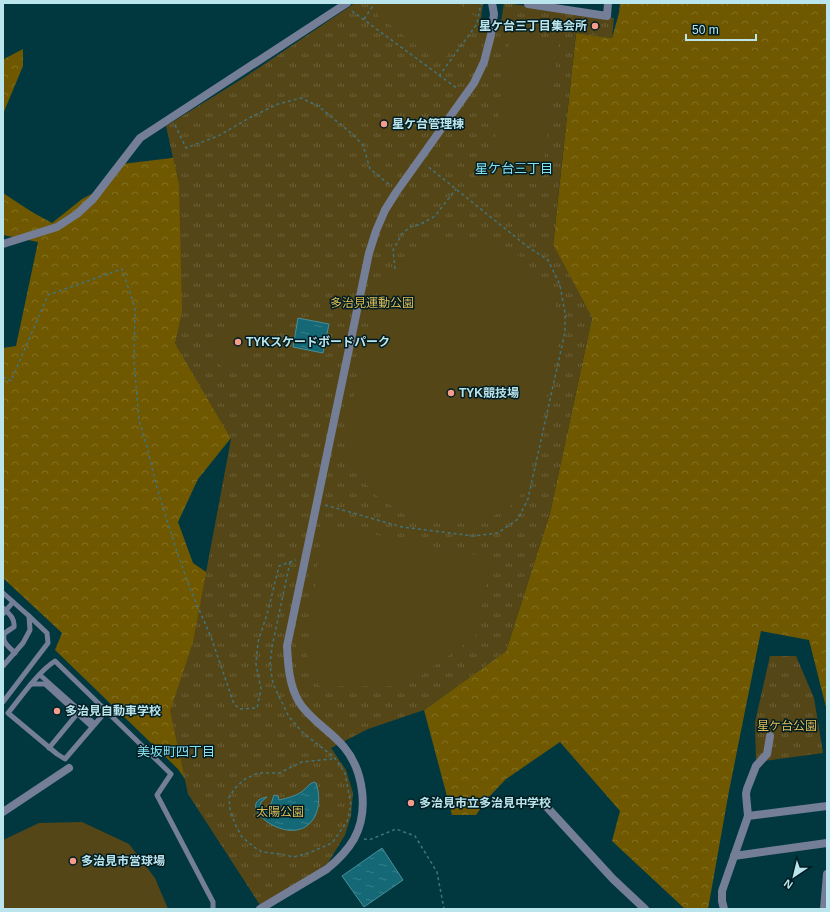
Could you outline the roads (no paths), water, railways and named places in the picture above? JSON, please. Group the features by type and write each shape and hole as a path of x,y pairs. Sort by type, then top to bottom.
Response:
{"street":[{"path":"3,244 57,227 77,214 92,199 140,138 347,3"},
{"path":"260,909 328,869 346,851 361,822 361,783 357,769 345,749 336,738 311,716 300,702 293,688 288,669 287,646 369,253 376,231 385,210 397,191 474,83 484,62 491,35 494,14 492,3"},
{"path":"528,3 607,16 608,3"},
{"path":"724,909 722,891 748,816 746,794 747,788 756,766 767,754 770,736"},
{"path":"3,812 69,768"},
{"path":"544,804 613,879 645,909"},
{"path":"748,816 827,806"},
{"path":"734,856 827,842"},
{"path":"824,909 827,874"}],"lane":[{"path":"3,593 47,633 48,644 3,702"},
{"path":"13,602 4,611 12,616 14,627 6,632 4,637 5,644 15,653"},
{"path":"3,666 23,643 30,630 29,616"},
{"path":"107,710 66,759 49,748 5,711 50,665 56,661 107,710 171,774 157,795 213,902 213,909"},
{"path":"40,675 94,726"},
{"path":"31,684 45,684 77,714 94,726"},
{"path":"49,748 77,714"}],"water":[{"path":"298,318 329,324 323,353 293,347"},
{"path":"314,782 316,783 319,801 314,818 304,827 293,830 280,828 269,823 260,816 256,808 258,801 267,797 261,802 260,808 263,810 269,810 274,795 278,796 279,800 292,796 298,794"},
{"path":"382,848 403,880 364,907 342,876"}],"place":[{"name":"星ケ台三丁目集会所","path":"595,26"},
{"name":"星ケ台管理棟","path":"384,124"},
{"name":"TYKスケードボードパーク","path":"238,342"},
{"name":"TYK競技場","path":"451,393"},
{"name":"多治見自動車学校","path":"57,711"},
{"name":"多治見市立多治見中学校","path":"411,803"},
{"name":"多治見市営球場","path":"73,861"}],"district":[{"name":"星ケ台三丁目","path":"514,168"},
{"name":"美坂町四丁目","path":"176,751"}],"park label":[{"name":"多治見運動公園","path":"372,303"},
{"name":"星ケ台公園","path":"787,726"},
{"name":"太陽公園","path":"280,812"}]}
